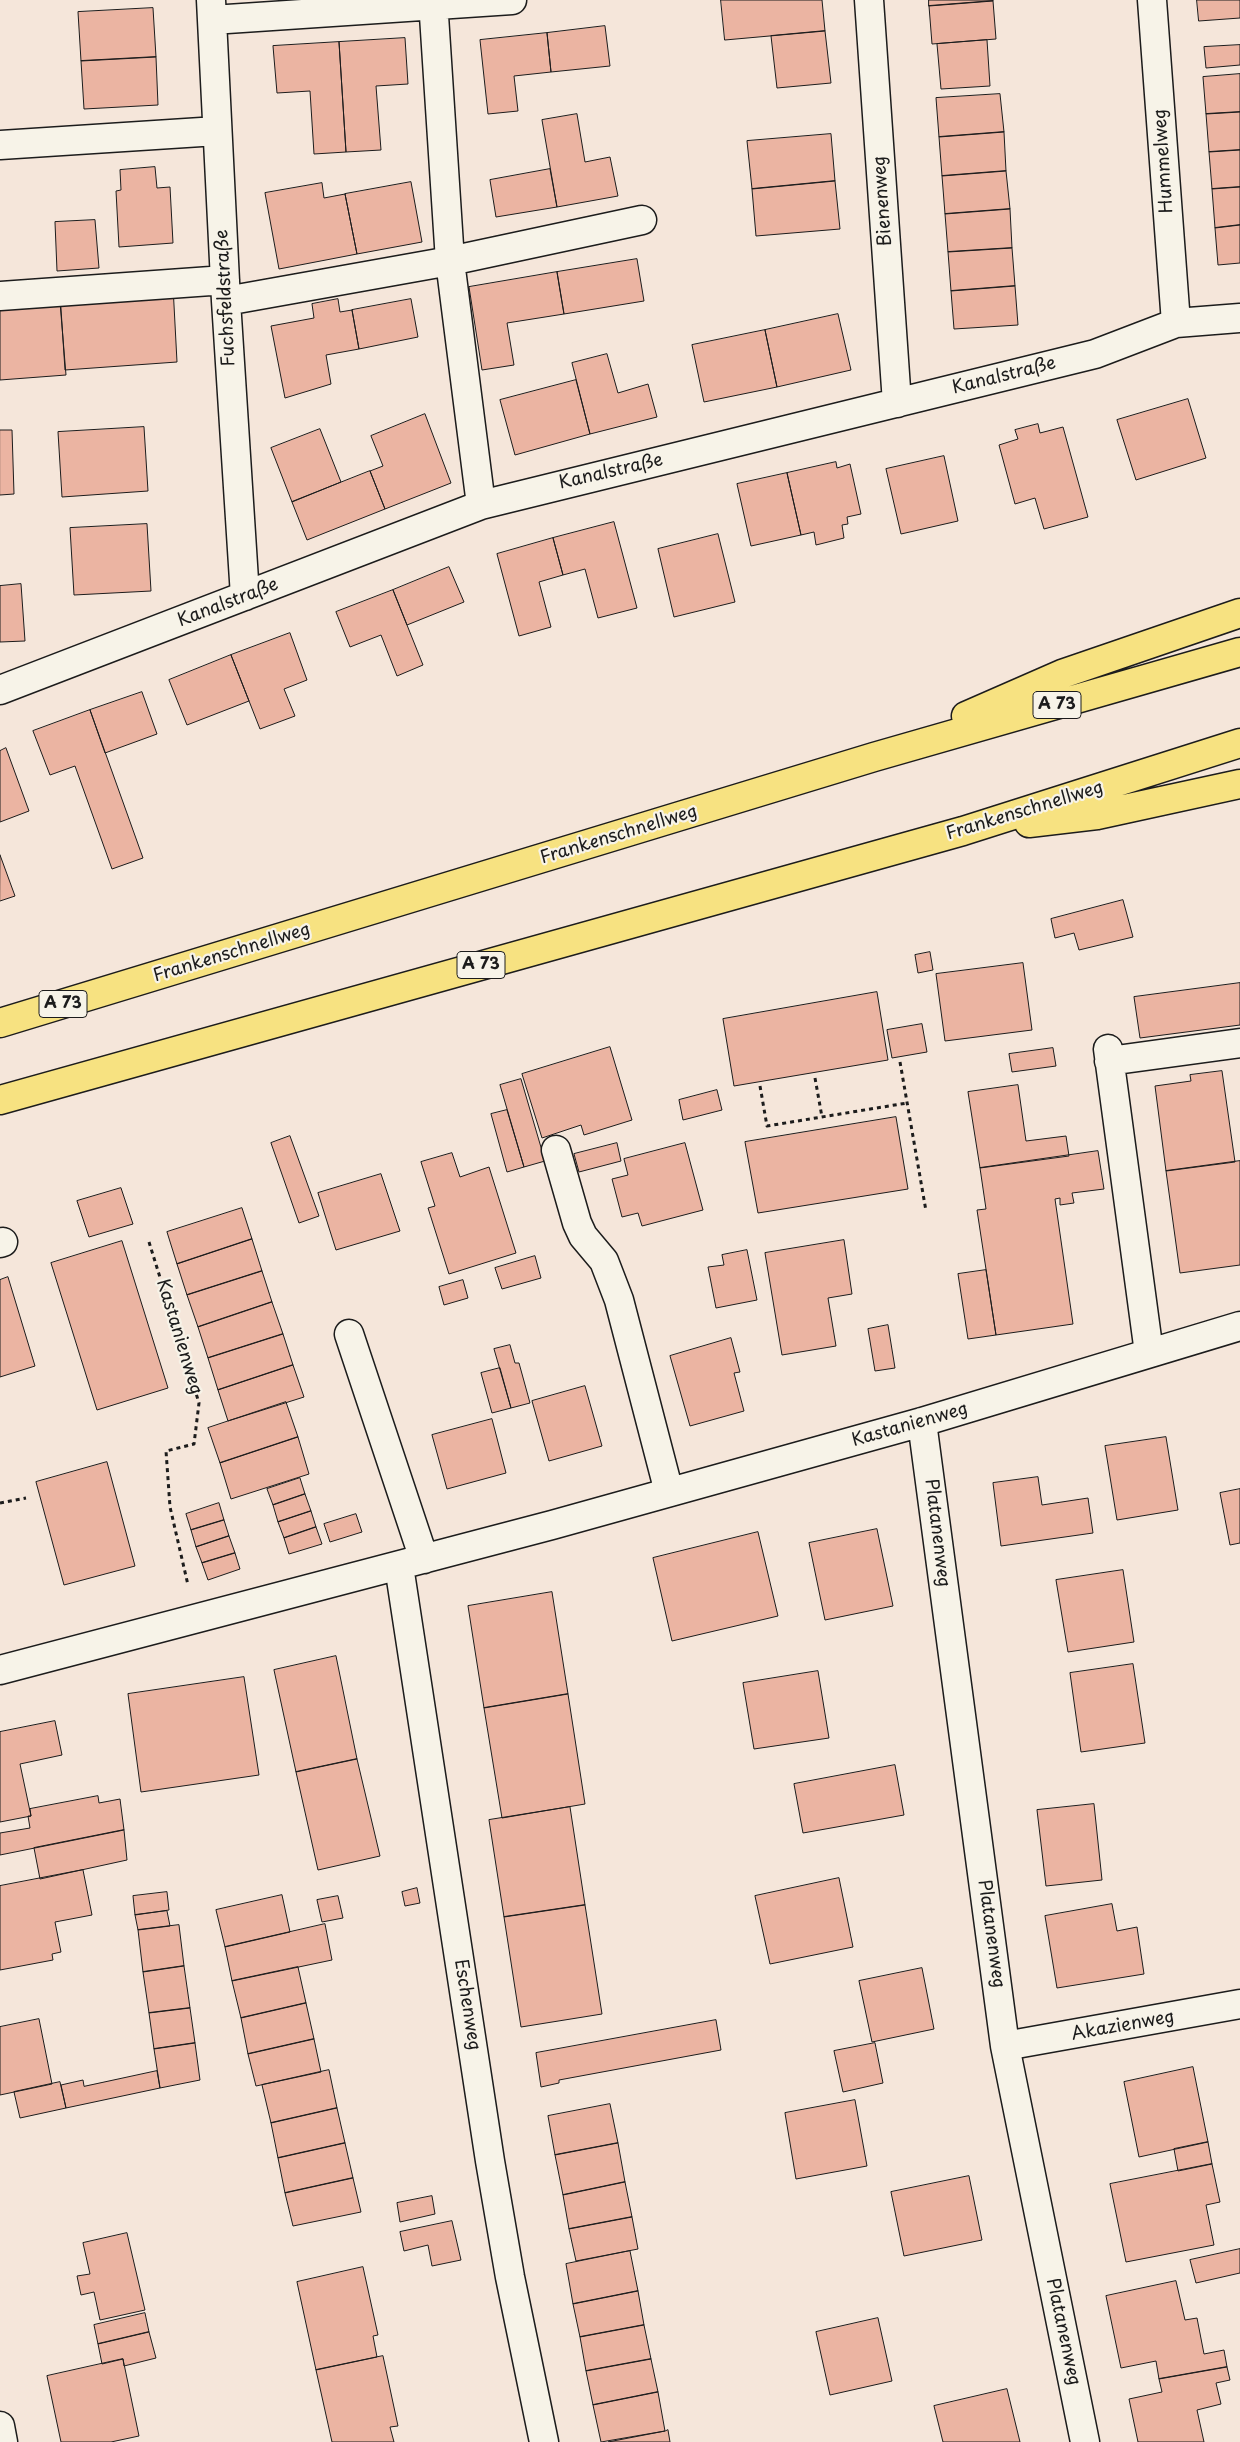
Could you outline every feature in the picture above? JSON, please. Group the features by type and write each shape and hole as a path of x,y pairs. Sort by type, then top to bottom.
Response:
{"highway":[{"path":"874,757 1062,674 1240,613"},
{"name":"Frankenschnellweg","path":"0,1022 874,757 1240,652"},
{"name":"Frankenschnellweg","path":"0,1100 963,831 1240,743"},
{"path":"963,831 1097,815 1240,784"}],"street":[{"path":"211,10 512,0"},
{"name":"Bienenweg","path":"869,0 898,403"},
{"name":"Hummelweg","path":"1152,0 1176,323"},
{"path":"433,3 450,261 481,505"},
{"name":"Fuchsfeldstraße","path":"211,10 216,131 246,596"},
{"path":"0,145 216,131"},
{"path":"0,296 226,290 450,261 642,220"},
{"name":"Kanalstraße","path":"0,690 481,505 560,484 1095,354 1176,323 1240,318"},
{"path":"1149,1353 1109,1055 1240,1043"},
{"path":"556,1150 577,1223 584,1236 604,1261 619,1300 669,1492"},
{"name":"Kastanienweg","path":"0,1670 412,1562 922,1422 1240,1326"},
{"path":"349,1334 412,1562"},
{"name":"Platanenweg","path":"922,1422 1006,2046 1085,2442"},
{"name":"Eschenweg","path":"412,1562 490,2161 510,2277 544,2442"},
{"name":"Akazienweg","path":"1006,2046 1240,2004"},
{"path":"0,2426 3,2442"}],"path":[{"path":"900,1062 926,1211"},
{"path":"815,1078 822,1117"},
{"path":"760,1086 767,1126 907,1103"},
{"name":"Kastanienweg","path":"149,1242 199,1403 194,1444 166,1451 170,1507 196,1618"},
{"path":"0,1504 26,1498"}],"building":[{"path":"721,0 822,0 825,31 725,40"},
{"path":"929,0 993,0 993,1 929,6"},
{"path":"1197,0 1240,0 1240,18 1199,21"},
{"path":"993,1 996,39 932,44 929,6"},
{"path":"153,8 156,57 81,61 78,12"},
{"path":"605,26 610,66 551,72 547,33"},
{"path":"825,31 831,83 777,88 771,36"},
{"path":"547,33 551,72 514,76 518,111 488,114 480,40"},
{"path":"405,38 408,84 376,86 381,150 346,152 339,42"},
{"path":"987,40 990,86 941,89 937,44"},
{"path":"339,42 346,152 314,154 310,91 277,93 273,46"},
{"path":"1240,45 1240,65 1206,68 1204,47"},
{"path":"156,57 158,105 84,109 81,61"},
{"path":"1240,74 1240,112 1206,114 1203,77"},
{"path":"1000,94 1004,132 939,137 936,98"},
{"path":"1240,112 1240,150 1209,152 1206,114"},
{"path":"577,114 585,162 610,157 618,196 557,207 542,120"},
{"path":"1004,132 1006,171 942,176 939,137"},
{"path":"831,134 835,181 752,189 747,141"},
{"path":"1240,150 1240,187 1212,189 1209,152"},
{"path":"155,167 157,188 170,187 173,243 119,247 116,191 121,190 120,170"},
{"path":"550,169 557,207 496,217 490,180"},
{"path":"1006,171 1010,209 945,214 942,176"},
{"path":"835,181 840,229 756,236 752,189"},
{"path":"411,182 422,242 357,254 345,194"},
{"path":"322,183 324,198 345,194 357,254 279,269 265,193"},
{"path":"1240,187 1240,225 1215,228 1212,189"},
{"path":"1010,209 1012,248 948,252 945,214"},
{"path":"95,220 99,268 57,271 55,222"},
{"path":"1240,225 1240,263 1218,265 1215,228"},
{"path":"1012,248 1015,286 951,291 948,252"},
{"path":"637,259 644,301 564,314 557,272"},
{"path":"557,272 564,314 507,323 514,365 482,370 469,287"},
{"path":"173,286 177,362 65,370 60,294"},
{"path":"1015,286 1018,325 954,329 951,291"},
{"path":"338,299 340,312 352,310 359,349 326,355 331,384 285,398 271,326 314,318 312,304"},
{"path":"411,299 418,337 359,349 352,310"},
{"path":"60,302 66,375 0,380 0,306"},
{"path":"838,314 851,370 777,387 765,330"},
{"path":"765,330 777,387 704,402 692,345"},
{"path":"607,354 618,393 648,384 657,417 590,434 572,363"},
{"path":"576,380 590,434 515,455 500,400"},
{"path":"1188,399 1206,458 1136,480 1117,420"},
{"path":"425,414 451,483 385,509 370,471 383,466 371,436"},
{"path":"1038,424 1040,433 1063,427 1088,517 1044,529 1035,498 1015,504 999,445 1018,439 1015,430"},
{"path":"144,427 148,491 62,497 58,432"},
{"path":"320,429 341,482 292,502 271,448"},
{"path":"0,430 12,430 14,494 0,495"},
{"path":"944,456 958,521 901,534 886,469"},
{"path":"836,462 837,468 850,464 861,514 847,517 848,524 842,525 844,538 816,545 814,532 801,535 787,473"},
{"path":"370,471 385,509 307,540 292,502"},
{"path":"787,473 801,535 751,546 737,484"},
{"path":"614,522 637,608 598,618 585,569 563,575 553,538"},
{"path":"147,524 151,591 74,595 70,528"},
{"path":"718,534 735,602 674,617 658,549"},
{"path":"553,538 563,575 539,582 551,627 519,636 497,554"},
{"path":"449,567 464,602 407,625 393,590"},
{"path":"21,584 25,641 0,642 0,586"},
{"path":"393,590 423,665 397,676 381,635 350,647 336,612"},
{"path":"290,633 307,680 284,689 295,716 260,729 231,655"},
{"path":"231,655 249,701 187,725 169,680"},
{"path":"142,692 157,734 105,753 90,710"},
{"path":"90,710 143,858 112,869 75,766 50,775 33,731"},
{"path":"6,748 29,811 0,822 0,751"},
{"path":"0,855 15,896 0,901"},
{"path":"1123,900 1133,937 1079,950 1074,933 1055,938 1051,919"},
{"path":"930,952 933,970 918,973 915,955"},
{"path":"1023,963 1032,1030 945,1041 936,974"},
{"path":"1240,983 1240,1025 1140,1038 1134,997"},
{"path":"877,992 888,1060 734,1086 723,1019"},
{"path":"922,1024 927,1052 892,1058 887,1030"},
{"path":"610,1047 632,1120 584,1135 581,1125 542,1138 522,1074"},
{"path":"1053,1048 1056,1066 1012,1072 1009,1054"},
{"path":"1222,1071 1235,1162 1166,1171 1155,1086 1191,1081 1190,1075"},
{"path":"521,1079 545,1161 524,1167 500,1085"},
{"path":"1018,1085 1026,1141 1066,1136 1069,1156 980,1168 968,1092"},
{"path":"717,1090 722,1110 683,1120 679,1100"},
{"path":"507,1110 524,1167 507,1172 491,1114"},
{"path":"896,1117 908,1189 758,1213 745,1142"},
{"path":"290,1136 319,1216 299,1223 271,1143"},
{"path":"617,1143 621,1161 579,1172 574,1154"},
{"path":"685,1143 703,1210 642,1226 638,1213 622,1217 612,1179 628,1175 624,1159"},
{"path":"1098,1151 1104,1189 1072,1193 1074,1203 1060,1205 1060,1198 1055,1199 1073,1324 996,1335 977,1210 986,1209 980,1168"},
{"path":"452,1153 460,1177 489,1167 516,1253 449,1274 428,1208 435,1206 421,1162"},
{"path":"1240,1161 1240,1265 1180,1273 1166,1171"},
{"path":"381,1174 400,1231 336,1250 318,1193"},
{"path":"121,1188 133,1224 89,1237 77,1201"},
{"path":"242,1208 252,1239 177,1264 167,1232"},
{"path":"252,1239 262,1271 187,1295 177,1264"},
{"path":"844,1240 852,1294 828,1298 836,1346 782,1355 765,1253"},
{"path":"122,1241 168,1388 97,1410 51,1263"},
{"path":"747,1250 757,1300 716,1308 708,1267 724,1265 722,1255"},
{"path":"535,1256 541,1278 502,1289 495,1268"},
{"path":"986,1270 996,1335 968,1339 958,1274"},
{"path":"262,1271 272,1302 198,1327 187,1295"},
{"path":"8,1277 35,1366 0,1377 0,1280"},
{"path":"463,1280 468,1298 444,1305 439,1287"},
{"path":"272,1302 283,1334 208,1358 198,1327"},
{"path":"888,1325 895,1368 875,1371 868,1329"},
{"path":"283,1334 293,1365 218,1390 208,1358"},
{"path":"731,1338 740,1372 734,1373 744,1411 690,1426 670,1356"},
{"path":"510,1345 515,1363 519,1363 530,1403 511,1408 494,1349"},
{"path":"293,1365 304,1397 228,1421 218,1390"},
{"path":"500,1368 511,1408 492,1413 481,1373"},
{"path":"585,1386 602,1446 549,1461 532,1401"},
{"path":"286,1402 298,1437 220,1463 208,1428"},
{"path":"492,1419 506,1473 447,1489 432,1435"},
{"path":"298,1437 309,1474 231,1499 220,1463"},
{"path":"1166,1437 1178,1510 1117,1520 1105,1446"},
{"path":"107,1462 135,1566 64,1585 36,1482"},
{"path":"1038,1477 1042,1505 1088,1498 1093,1533 1001,1546 993,1483"},
{"path":"300,1478 305,1494 273,1505 267,1489"},
{"path":"1240,1489 1240,1543 1230,1545 1220,1493"},
{"path":"305,1494 311,1511 278,1522 273,1505"},
{"path":"219,1503 224,1520 191,1530 186,1514"},
{"path":"311,1511 316,1527 284,1538 278,1522"},
{"path":"356,1514 362,1532 330,1542 324,1524"},
{"path":"224,1520 229,1536 196,1547 191,1530"},
{"path":"316,1527 322,1544 289,1554 284,1538"},
{"path":"877,1529 893,1606 825,1620 809,1543"},
{"path":"758,1532 778,1616 672,1641 653,1558"},
{"path":"229,1536 235,1553 202,1563 196,1547"},
{"path":"235,1553 240,1569 208,1580 202,1563"},
{"path":"1123,1570 1134,1642 1068,1652 1056,1580"},
{"path":"552,1592 568,1694 484,1708 468,1606"},
{"path":"336,1656 357,1759 296,1772 274,1670"},
{"path":"1133,1664 1145,1743 1081,1752 1070,1673"},
{"path":"818,1671 829,1738 754,1749 743,1683"},
{"path":"244,1677 259,1775 141,1792 128,1694"},
{"path":"568,1694 585,1804 502,1818 484,1708"},
{"path":"55,1721 62,1755 20,1764 31,1816 0,1822 0,1732"},
{"path":"357,1759 380,1856 318,1870 296,1772"},
{"path":"895,1765 904,1815 803,1833 794,1784"},
{"path":"98,1796 99,1803 120,1799 124,1830 0,1855 0,1833 30,1828 28,1816 31,1816 30,1809"},
{"path":"1094,1804 1102,1880 1046,1886 1037,1810"},
{"path":"570,1807 585,1905 504,1917 489,1820"},
{"path":"124,1830 127,1860 40,1879 34,1848"},
{"path":"83,1870 92,1915 55,1922 61,1952 52,1954 53,1960 0,1970 0,1886"},
{"path":"839,1878 853,1947 770,1964 755,1896"},
{"path":"417,1888 420,1903 405,1906 402,1892"},
{"path":"167,1892 169,1910 135,1915 133,1896"},
{"path":"282,1895 290,1932 225,1947 216,1910"},
{"path":"338,1896 343,1918 322,1922 317,1900"},
{"path":"1112,1904 1117,1931 1137,1927 1144,1974 1057,1988 1045,1916"},
{"path":"585,1905 602,2014 521,2027 504,1917"},
{"path":"167,1911 170,1926 138,1930 135,1915"},
{"path":"325,1924 332,1960 232,1981 225,1947"},
{"path":"179,1925 184,1966 143,1972 138,1930"},
{"path":"184,1966 190,2008 149,2013 143,1972"},
{"path":"298,1967 306,2003 241,2018 232,1981"},
{"path":"922,1968 934,2029 872,2042 859,1981"},
{"path":"306,2003 314,2039 248,2054 241,2018"},
{"path":"190,2008 195,2043 154,2049 149,2013"},
{"path":"39,2019 52,2084 0,2095 0,2027"},
{"path":"716,2020 721,2050 559,2080 559,2083 541,2087 536,2053"},
{"path":"314,2039 321,2072 256,2086 248,2054"},
{"path":"195,2043 200,2080 160,2088 154,2049"},
{"path":"875,2043 883,2083 843,2092 834,2051"},
{"path":"1193,2067 1208,2142 1139,2157 1124,2082"},
{"path":"329,2070 337,2108 271,2123 262,2085"},
{"path":"157,2071 160,2088 66,2108 61,2085 83,2080 84,2086"},
{"path":"60,2082 66,2108 20,2118 14,2092"},
{"path":"855,2100 867,2166 796,2179 785,2113"},
{"path":"610,2104 618,2143 555,2155 548,2116"},
{"path":"337,2108 345,2143 278,2158 271,2123"},
{"path":"1208,2142 1212,2164 1178,2171 1174,2149"},
{"path":"345,2143 353,2178 285,2193 278,2158"},
{"path":"618,2143 625,2182 563,2195 555,2155"},
{"path":"1212,2164 1220,2202 1206,2205 1214,2245 1126,2262 1110,2184"},
{"path":"969,2176 982,2240 904,2256 891,2192"},
{"path":"353,2178 361,2212 293,2226 285,2193"},
{"path":"625,2182 632,2217 569,2229 563,2195"},
{"path":"432,2196 435,2214 400,2222 397,2203"},
{"path":"632,2217 638,2249 576,2261 569,2229"},
{"path":"452,2221 461,2260 432,2266 428,2245 404,2251 400,2232"},
{"path":"127,2233 145,2310 100,2320 94,2292 81,2295 77,2276 90,2274 83,2243"},
{"path":"1240,2249 1240,2273 1196,2283 1190,2260"},
{"path":"630,2251 638,2291 573,2304 566,2264"},
{"path":"363,2267 378,2335 373,2336 377,2357 316,2370 297,2282"},
{"path":"1176,2281 1185,2320 1197,2318 1204,2354 1224,2350 1227,2367 1159,2379 1156,2361 1121,2368 1106,2296"},
{"path":"638,2291 644,2325 580,2337 573,2304"},
{"path":"145,2313 149,2332 98,2344 94,2325"},
{"path":"878,2318 892,2381 830,2395 816,2332"},
{"path":"644,2325 651,2359 586,2371 580,2337"},
{"path":"149,2332 156,2358 124,2366 123,2359 102,2364 98,2344"},
{"path":"383,2356 398,2426 390,2427 394,2442 332,2442 316,2370"},
{"path":"123,2359 139,2436 111,2442 61,2442 47,2376"},
{"path":"651,2359 658,2392 593,2405 586,2371"},
{"path":"1227,2367 1230,2380 1216,2383 1221,2404 1197,2410 1204,2442 1138,2442 1129,2399 1162,2392 1159,2379"},
{"path":"1007,2389 1020,2442 943,2442 934,2406"},
{"path":"658,2392 665,2431 601,2442 593,2405"},
{"path":"668,2430 670,2442 608,2442 665,2431"}]}
